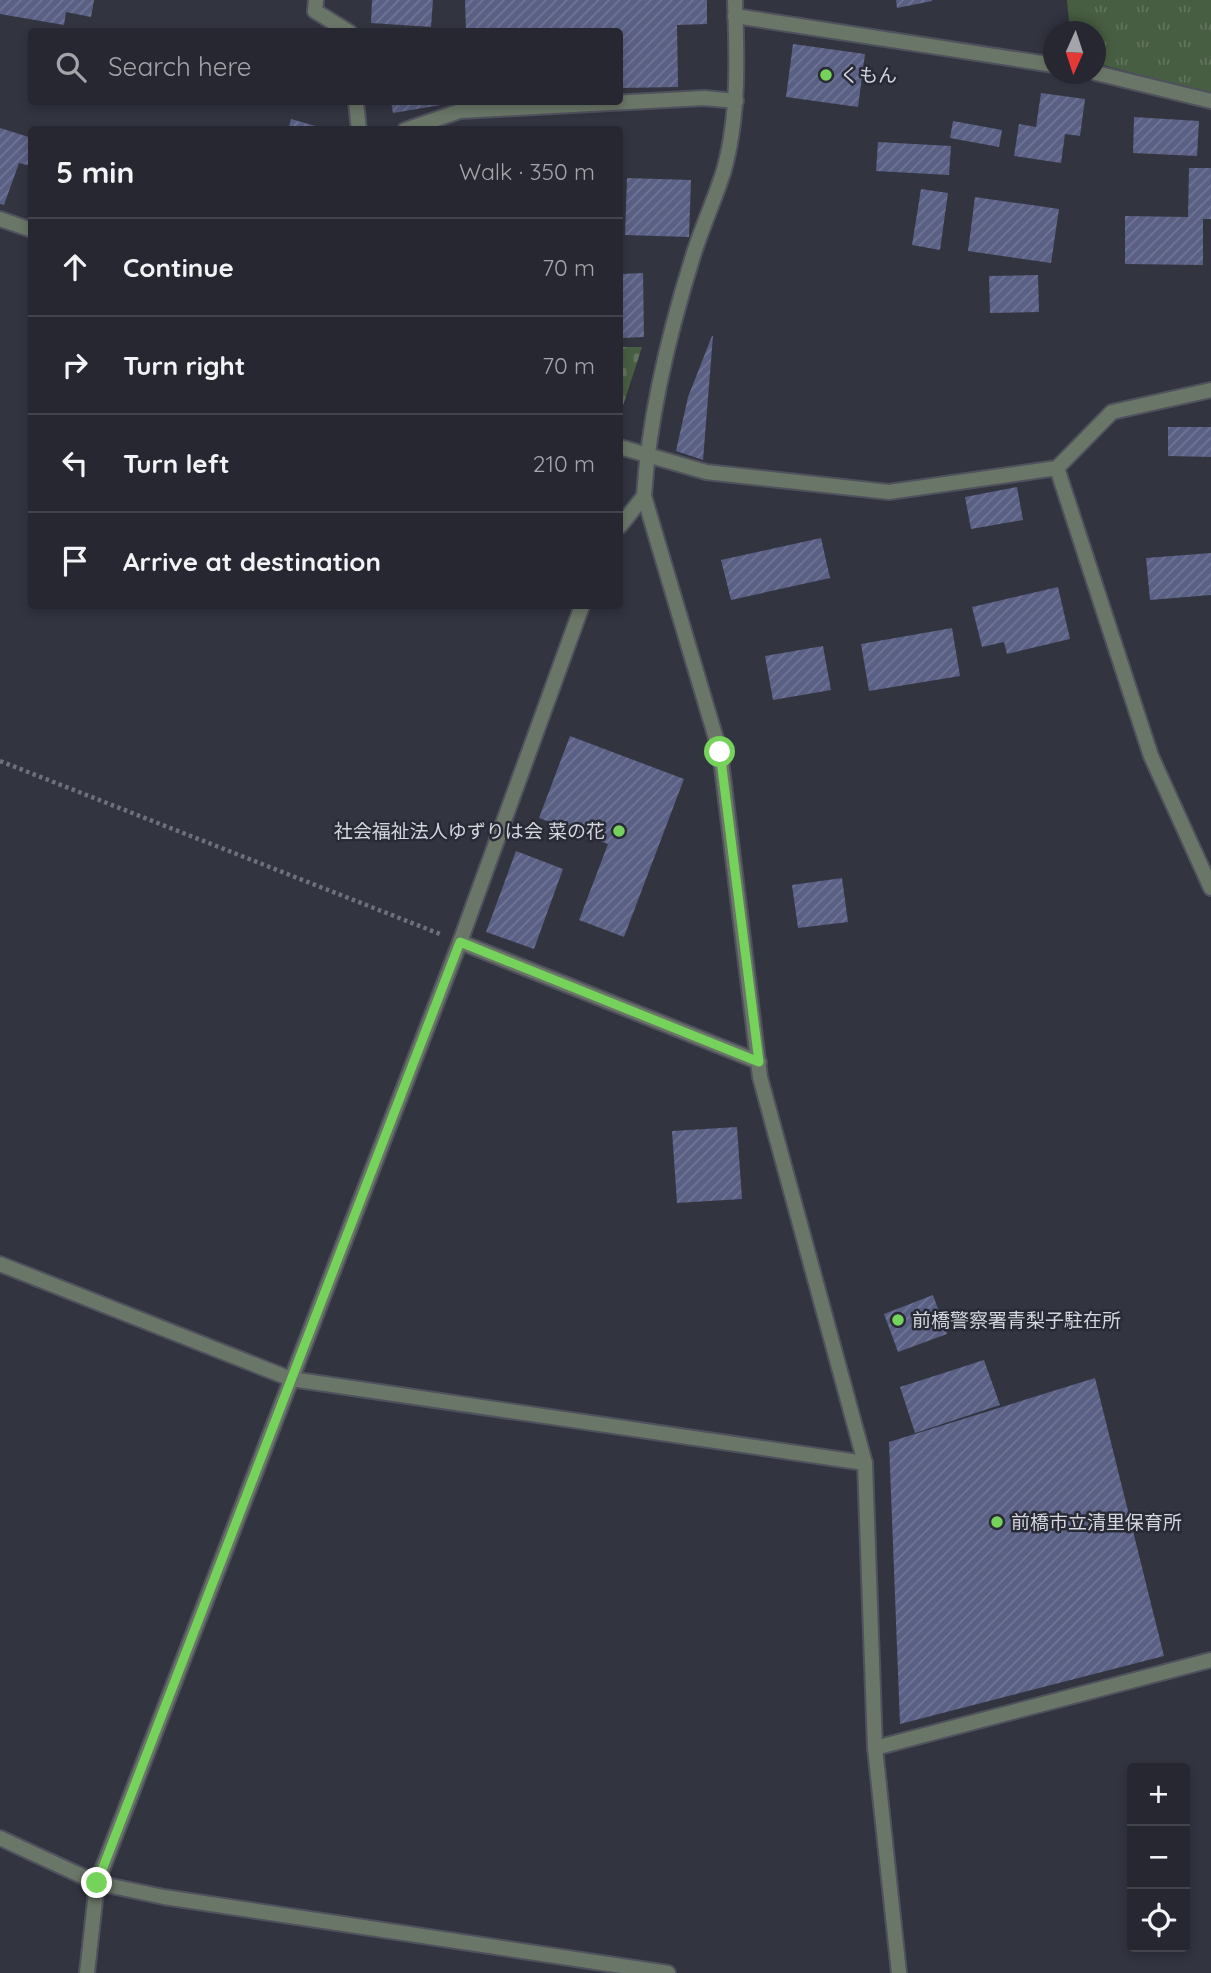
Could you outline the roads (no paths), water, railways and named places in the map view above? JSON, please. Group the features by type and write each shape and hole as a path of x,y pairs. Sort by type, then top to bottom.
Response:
{"street":[{"path":"316,0 315,11 343,28"},
{"path":"735,0 736,101 724,169 694,255 671,336 646,454 644,496 720,752 763,1090 864,1463 876,1748 899,1973"},
{"path":"735,16 1043,63"},
{"path":"1106,75 1211,101"},
{"path":"623,102 704,98 736,101"},
{"path":"356,105 359,126"},
{"path":"417,126 460,111 573,105"},
{"path":"0,219 28,229"},
{"path":"623,448 706,472 889,492 1057,468 1112,411 1211,390"},
{"path":"1057,468 1152,756 1211,888"},
{"path":"623,522 644,496"},
{"path":"87,1973 97,1883 460,942 581,609"},
{"path":"460,942 759,1062"},
{"path":"0,1264 291,1378 864,1463"},
{"path":"876,1748 1211,1660"},
{"path":"0,1838 97,1883 164,1897 668,1973"}],"place":[{"name":"くもん","path":"826,75"},
{"name":"社会福祉法人ゆずりは会 菜の花","path":"619,831"},
{"name":"前橋警察署青梨子駐在所","path":"898,1320"},
{"name":"前橋市立清里保育所","path":"997,1522"}]}
